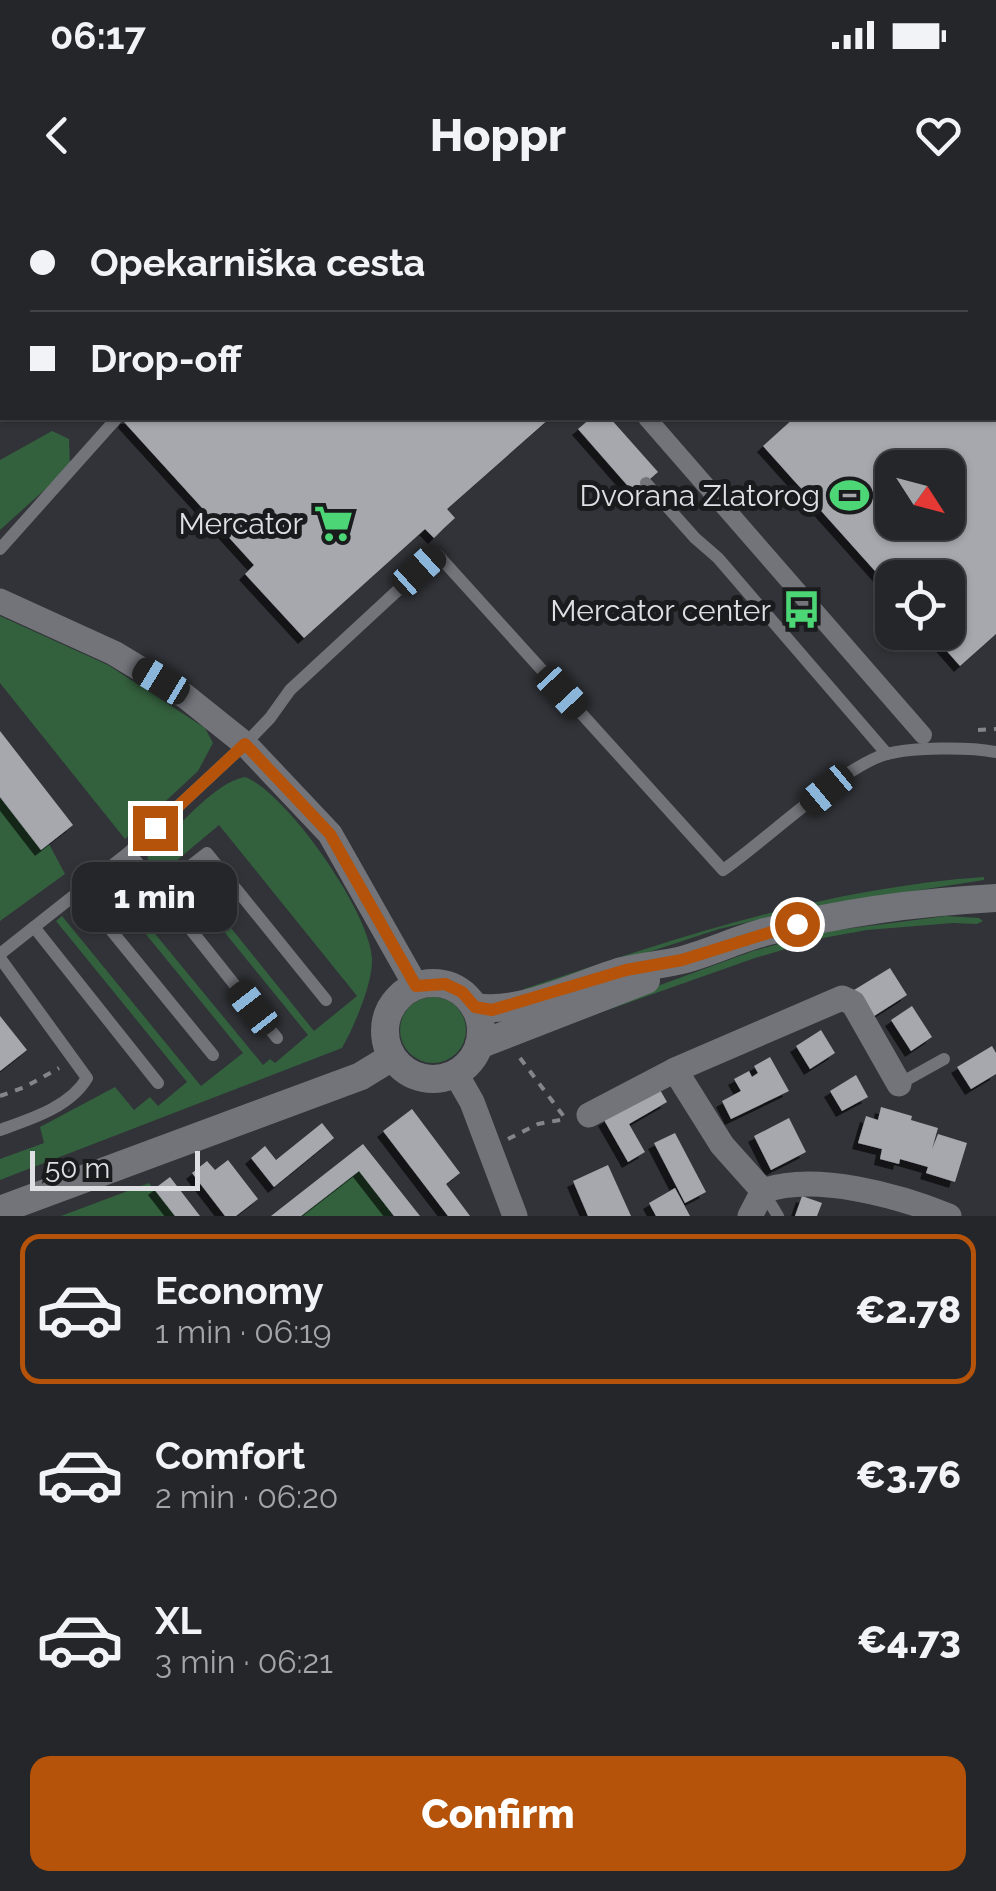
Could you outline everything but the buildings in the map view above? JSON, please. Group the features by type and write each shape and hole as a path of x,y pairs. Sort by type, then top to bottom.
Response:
{"street":[{"path":"649,420 923,734"},
{"path":"0,601 114,653 185,696 245,744 330,834 416,986"},
{"path":"475,1007 492,1010 512,1006 626,970 682,960 765,932 829,917 888,907 996,898"},
{"path":"479,1044 632,988 682,960"},
{"path":"445,984 462,992 475,1007 480,1022 479,1044 470,1061 456,1074 420,1078 404,1070 392,1057 384,1032 387,1016 401,994 416,986 445,984"},
{"path":"578,1117 731,1043 842,998 853,1003 899,1084"},
{"path":"0,1210 361,1076 392,1057"},
{"path":"675,1070 722,1145 763,1191"},
{"path":"456,1074 472,1102 515,1216"},
{"path":"750,1216 763,1191 792,1184 902,1197 949,1216"}],"lane":[{"path":"0,550 115,420"},
{"path":"646,482 718,558 886,754"},
{"path":"0,1130 38,1116 79,1092 87,1078 0,956 129,852 245,744 290,690 437,554 723,870 827,790 886,754 980,749 996,752"},
{"path":"129,852 276,1038"},
{"path":"159,890 208,853 326,1000"},
{"path":"79,891 213,1055"},
{"path":"34,927 158,1083"},
{"path":"899,1084 944,1059"},
{"path":"763,1191 778,1216"}],"path":[{"path":"511,1046 578,1117"},
{"path":"0,1096 25,1088 76,1058"},
{"path":"504,1140 538,1124 578,1117"}],"green space":[{"path":"52,431 69,439 70,467 0,530 0,460"},
{"path":"0,616 108,665 205,728 213,743 198,771 125,839 0,683"},
{"path":"245,777 282,806 324,857 358,914 368,939 372,959 369,980 342,1048 0,1180 0,1159 44,1143 40,1127 115,1087 134,1110 150,1097 158,1106 187,1082 56,921 62,916 201,1086 243,1053 104,883 110,879 263,1065 270,1059 275,1063 308,1035 183,881 189,876 314,1031 357,996 219,825 169,867 162,869 151,864 147,857 207,798"},
{"path":"0,797 41,850 49,844 65,874 0,921"},
{"path":"984,877 811,907 719,929 521,994 524,989 581,970 751,918 866,892"},
{"path":"946,916 983,921 867,930 823,938 537,1035 540,1029 753,951 822,932"},
{"path":"433,997 456,1007 466,1030 456,1053 433,1063 410,1053 400,1030 410,1007"},
{"path":"359,1171 394,1216 301,1216"},
{"path":"149,1183 175,1216 61,1216"}],"place":[{"name":"Dvorana Zlatorog","path":"850,495"},
{"name":"Mercator","path":"333,523"},
{"name":"Mercator center","path":"801,610"}],"route":[{"path":"155,828 245,744 330,834 416,986 445,984 462,992 475,1007 492,1010 626,970 682,960 797,924"}]}
